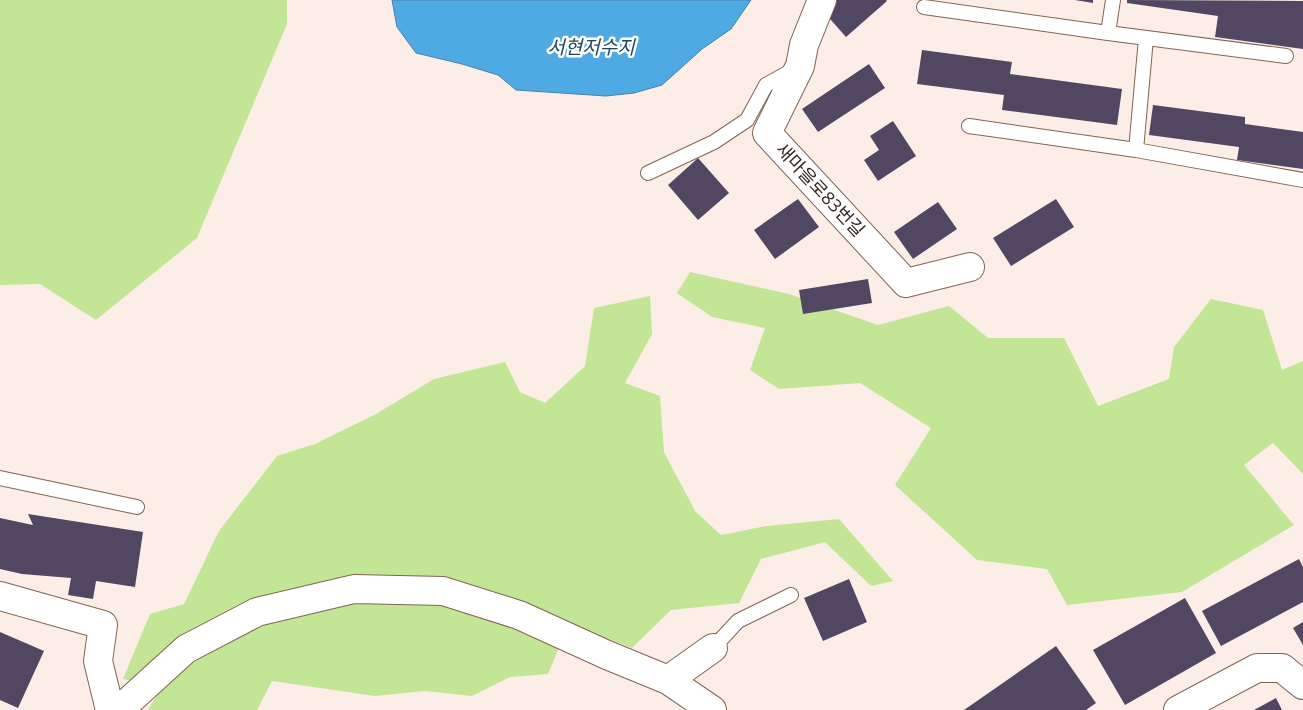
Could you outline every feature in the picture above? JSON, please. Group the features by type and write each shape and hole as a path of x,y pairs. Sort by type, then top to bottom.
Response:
{"street":[{"name":"새마을로83번길","path":"822,0 804,46 800,66 768,133 906,283 970,267"},
{"path":"119,710 186,650 257,612 354,588 443,591 519,615 668,680 712,710"},
{"path":"0,596 103,625 98,660 110,710"},
{"path":"668,680 713,648"},
{"path":"1178,710 1257,668 1282,668 1303,686"}],"lane":[{"path":"1108,33 1113,0"},
{"path":"924,7 1286,56"},
{"path":"1136,150 1146,38"},
{"path":"648,173 714,142 747,120 766,85 800,66"},
{"path":"969,126 1136,150 1303,180"},
{"path":"0,478 137,507"},
{"path":"713,648 738,621 791,595"}],"green space":[{"path":"0,0 287,0 287,24 197,238 96,320 40,284 0,285"},
{"path":"690,272 789,294 878,325 949,306 988,338 1064,338 1098,406 1169,379 1174,347 1211,299 1263,310 1282,370 1303,361 1303,474 1273,443 1244,465 1294,525 1182,592 1067,605 1047,569 977,560 895,485 931,428 860,383 779,389 750,370 765,328 712,317 677,293"},
{"path":"650,296 652,334 625,383 660,396 664,452 695,511 721,535 767,526 839,519 893,581 871,586 825,542 761,559 739,603 671,610 632,648 569,624 548,674 510,677 472,696 425,691 375,696 272,681 257,710 148,710 162,687 123,679 150,614 184,604 219,531 277,456 315,444 376,414 434,379 505,362 520,392 545,403 585,366 594,308"}],"water":[{"name":"서현저수지","path":"392,0 751,0 731,29 702,49 662,85 634,93 606,96 516,90 498,75 416,53 397,27"}],"building":[{"path":"835,0 887,1 846,37 823,11"},
{"path":"1075,0 1093,0 1093,3"},
{"path":"1127,0 1303,1 1303,49 1215,37 1218,16 1127,3"},
{"path":"922,50 1012,62 1010,74 1122,89 1117,125 1002,110 1004,95 917,84"},
{"path":"869,64 885,88 818,132 802,109"},
{"path":"1153,105 1245,117 1245,124 1303,132 1303,169 1237,160 1239,147 1149,135"},
{"path":"893,121 916,156 878,181 864,160 879,150 870,136"},
{"path":"698,158 729,193 698,220 668,185"},
{"path":"798,199 819,227 775,259 754,230"},
{"path":"1056,199 1074,227 1011,266 993,238"},
{"path":"938,202 957,229 913,259 894,232"},
{"path":"868,279 872,303 803,314 799,290"},
{"path":"28,514 143,532 135,587 96,581 93,599 68,595 71,578 22,574 0,569 0,518 33,525"},
{"path":"1299,559 1303,567 1303,602 1221,646 1202,611"},
{"path":"849,579 867,622 823,641 804,598"},
{"path":"1185,598 1216,653 1125,705 1093,650"},
{"path":"1303,622 1303,645 1293,628"},
{"path":"0,632 44,651 18,708 0,700"},
{"path":"1056,646 1096,703 1086,710 964,710"},
{"path":"1276,698 1282,710 1254,710"}]}
